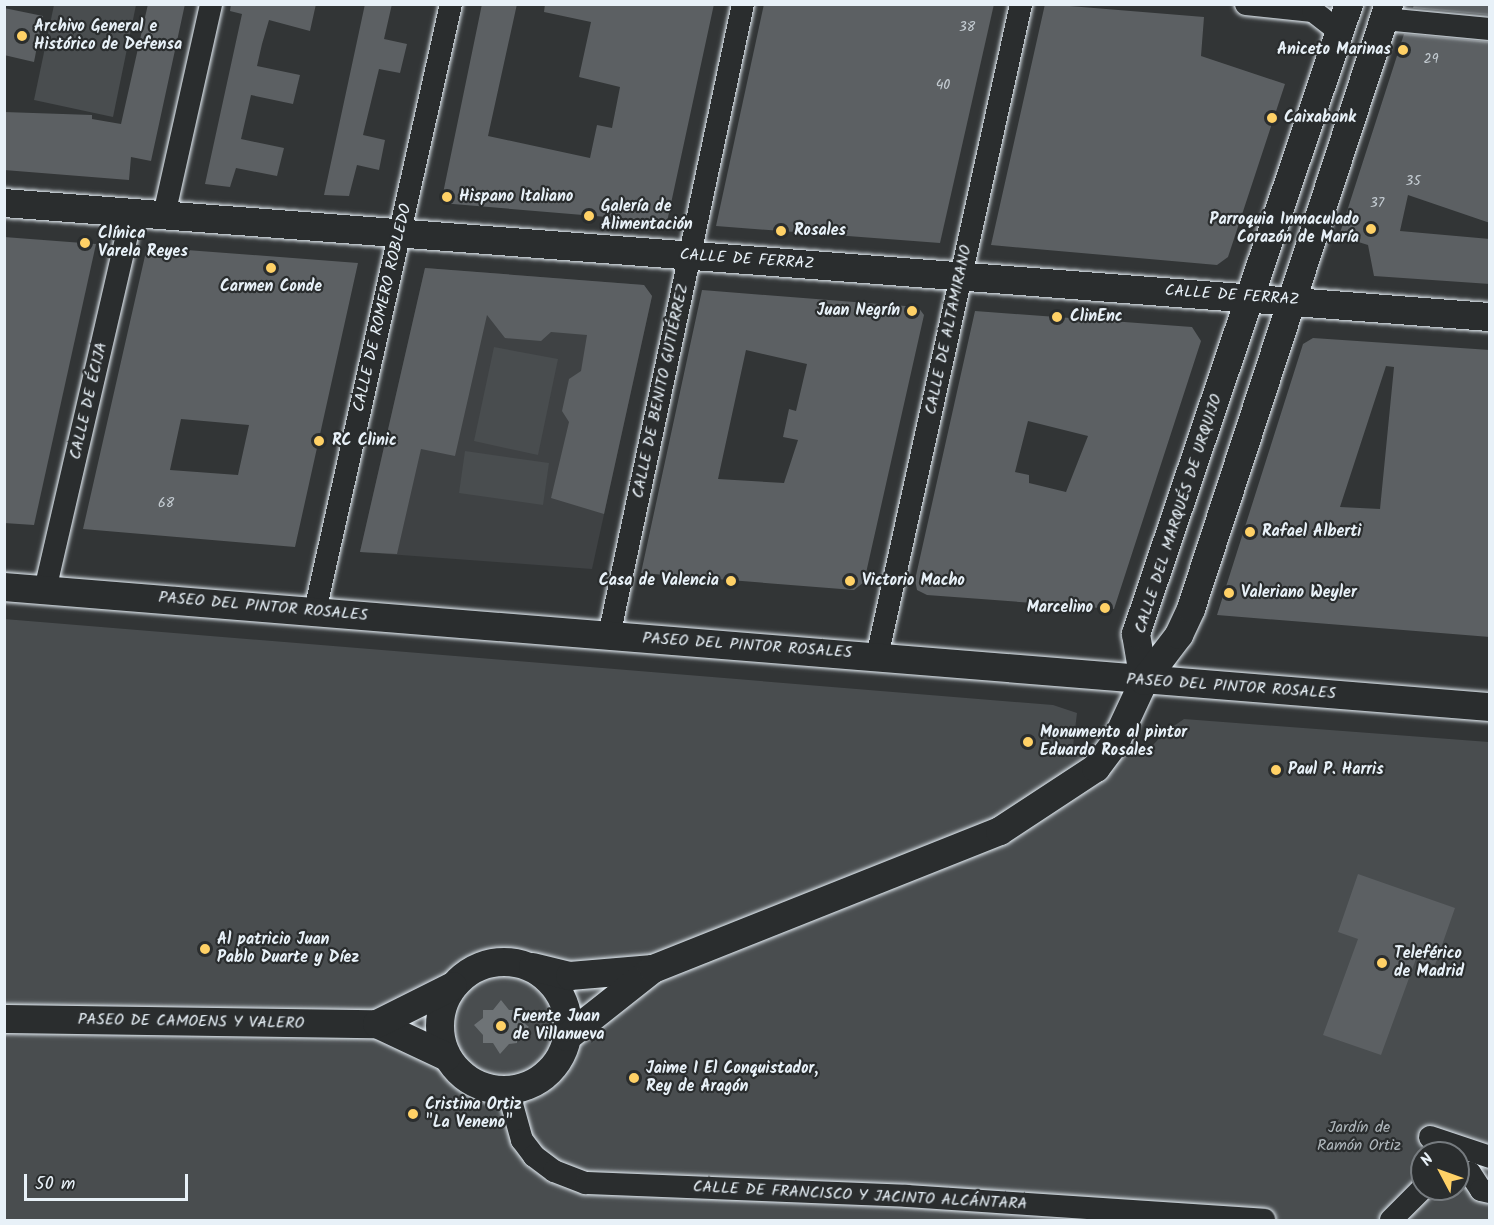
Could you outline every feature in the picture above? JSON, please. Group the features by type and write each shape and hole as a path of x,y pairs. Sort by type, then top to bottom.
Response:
{"main road":[{"name":"CALLE DEL MARQUÉS DE URQUIJO","path":"1143,681 1136,634 1349,4"},
{"name":"CALLE DEL MARQUÉS DE URQUIJO","path":"1143,681 1179,635 1191,609 1387,12"},
{"name":"CALLE DE FERRAZ","path":"4,203 1490,316"},
{"name":"PASEO DEL PINTOR ROSALES","path":"4,587 315,610 1143,681 1490,706"},
{"path":"377,1024 447,1056 473,1082 508,1090 547,1073 567,1037 653,969 1000,831 1096,768 1116,741 1143,681"},
{"path":"377,1024 453,986 488,963 509,961 570,976 653,969"},
{"path":"529,967 560,995 567,1016 567,1037"},
{"path":"447,1056 440,1021 453,986"},
{"name":"PASEO DE CAMOENS Y VALERO","path":"4,1019 377,1024"}],"street":[{"path":"164,215 211,4"},
{"name":"CALLE DE ROMERO ROBLEDO","path":"315,610 451,4"},
{"name":"CALLE DE BENITO GUTIÉRREZ","path":"609,636 743,4"},
{"name":"CALLE DE ALTAMIRANO","path":"877,657 1021,4"},
{"path":"1246,4 1313,11 1340,32"},
{"path":"1387,12 1490,29"},
{"name":"CALLE DE ÉCIJA","path":"45,590 132,213"},
{"name":"CALLE DE FRANCISCO Y JACINTO ALCÁNTARA","path":"508,1090 522,1140 534,1156 554,1171 586,1183 907,1196 1264,1221"},
{"path":"1430,1137 1490,1158"},
{"path":"1470,1173 1481,1190 1490,1192"},
{"path":"1391,1221 1410,1201"}],"shaded area":[{"path":"425,268 644,285 652,296 592,569 360,552"},
{"name":"Fuente Juan de Villanueva","path":"501,1000 509,1010 518,1010 519,1019 529,1027 517,1036 517,1043 509,1044 500,1054 493,1043 483,1043 483,1035 474,1025 483,1018 483,1010 493,1010"}],"green space":[{"path":"54,5 136,5 113,117 34,100"},
{"path":"494,347 558,359 538,455 474,441"},
{"path":"465,451 549,463 543,505 459,493"},
{"name":"Jardín de Ramón Ortiz","path":"4,619 1053,705 1077,713 1073,746 1142,757 1165,732 1184,719 1489,742 1489,1220 5,1220"}],"building":[{"path":"148,4 185,4 151,161 131,157 129,180 4,170 4,112 92,115 92,119 121,124"},
{"path":"231,4 316,4 310,31 269,20 257,66 300,75 293,104 251,95 241,139 284,148 277,176 236,168 230,187 205,184 242,14 230,11"},
{"path":"365,4 392,4 384,39 407,44 400,73 379,69 363,135 385,140 379,170 357,165 349,196 324,195"},
{"path":"482,4 517,4 488,136 590,158 597,125 612,128 620,87 579,77 591,22 544,12 545,4 714,4 667,222 441,203"},
{"path":"764,4 994,4 940,243 716,226"},
{"path":"1045,4 1204,17 1201,56 1285,84 1228,257 1217,265 991,245"},
{"path":"1414,4 1490,4 1490,15 1413,8"},
{"name":"Archivo General e Histórico de Defensa","path":"4,8 43,16 34,62 4,55"},
{"path":"1404,34 1490,42 1490,223 1408,195 1400,231 1490,239 1490,284 1374,276 1368,245 1339,236"},
{"path":"4,237 96,244 34,525 4,523"},
{"path":"147,247 358,263 295,547 83,529","holes":["181,419 249,425 238,475 170,470"]},
{"path":"425,268 644,285 652,296 604,514 551,498 569,422 562,411 569,379 581,371 587,335 551,332 541,341 505,338 487,315 455,456 421,449 397,554 360,552"},
{"path":"702,290 918,307 924,315 864,582 854,590 641,573","holes":["746,350 807,364 796,411 789,409 783,437 798,440 784,483 718,479"]},
{"path":"975,311 1192,327 1201,341 1114,609 927,595 917,590 915,580","holes":["1028,421 1088,436 1066,492 1029,483 1029,475 1015,472"]},
{"path":"1313,338 1490,350 1490,637 1217,615 1303,344","holes":["1386,366 1394,367 1380,509 1340,507"]},
{"name":"Teleférico de Madrid","path":"1358,874 1455,908 1435,965 1416,959 1381,1055 1323,1035 1358,939 1338,932"}],"place":[{"name":"Archivo General e Histórico de Defensa","path":"22,36"},
{"name":"Aniceto Marinas","path":"1403,50"},
{"name":"Caixabank","path":"1272,118"},
{"name":"Hispano Italiano","path":"447,197"},
{"name":"Galería de Alimentación","path":"589,216"},
{"name":"Parroquia Inmaculado Corazón de María","path":"1371,229"},
{"name":"Rosales","path":"781,231"},
{"name":"Clínica Varela Reyes","path":"85,243"},
{"name":"Carmen Conde","path":"271,268"},
{"name":"Juan Negrín","path":"912,311"},
{"name":"ClinEnc","path":"1057,317"},
{"name":"RC Clinic","path":"319,441"},
{"name":"Rafael Alberti","path":"1250,532"},
{"name":"Casa de Valencia","path":"731,581"},
{"name":"Victorio Macho","path":"850,581"},
{"name":"Valeriano Weyler","path":"1229,593"},
{"name":"Marcelino","path":"1105,608"},
{"name":"Monumento al pintor Eduardo Rosales","path":"1028,742"},
{"name":"Paul P. Harris","path":"1276,770"},
{"name":"Al patricio Juan Pablo Duarte y Díez","path":"205,949"},
{"name":"Teleférico de Madrid","path":"1382,963"},
{"name":"Fuente Juan de Villanueva","path":"501,1026"},
{"name":"Jaime I El Conquistador, Rey de Aragón","path":"634,1078"},
{"name":"Cristina Ortiz \"La Veneno\"","path":"413,1114"}]}
